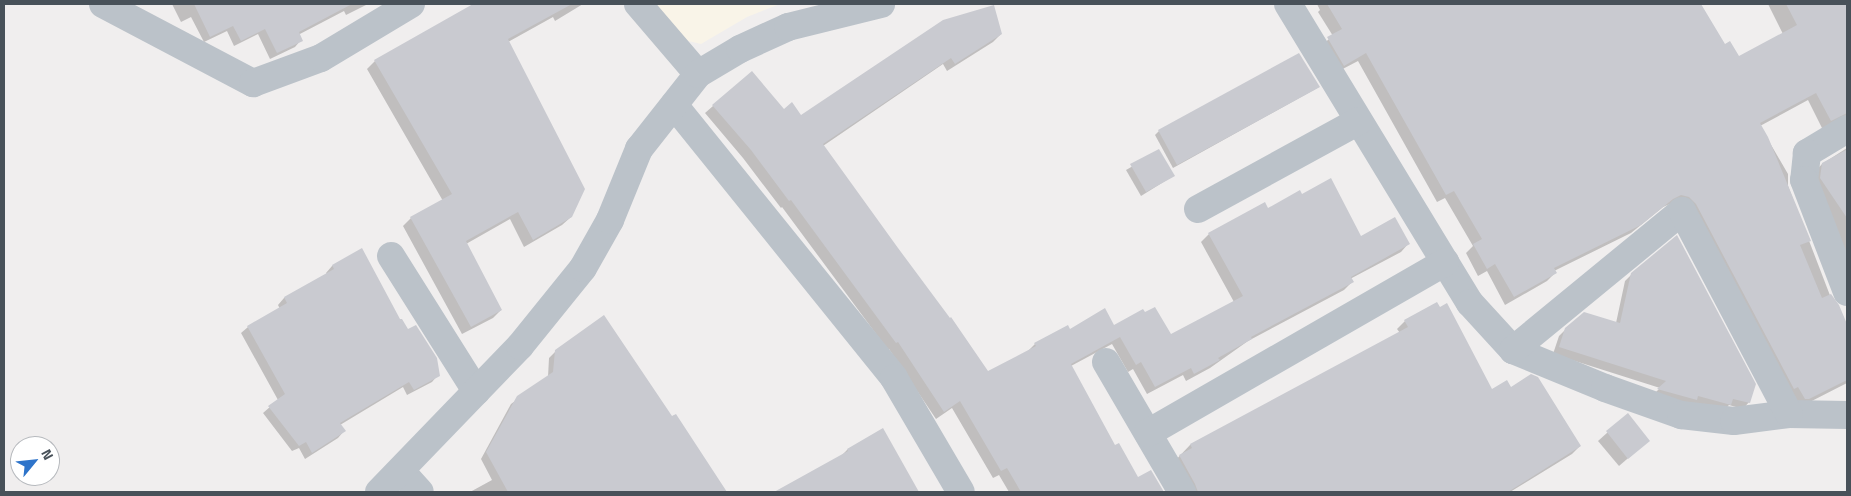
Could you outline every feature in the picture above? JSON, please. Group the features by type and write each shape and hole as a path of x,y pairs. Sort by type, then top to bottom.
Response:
{"street":[{"path":"115,7 253,83 321,58 411,4"},
{"path":"638,4 698,74"},
{"path":"379,492 520,346 583,268 610,220 639,149 698,74 740,49 788,28 881,4"},
{"path":"1288,4 1470,304 1513,350 1605,388 1681,414 1734,421 1789,414 1847,415"},
{"path":"674,105 894,378 961,492"},
{"path":"1198,208 1359,121"},
{"path":"1847,129 1807,152 1804,180 1847,292"},
{"path":"1513,350 1682,211 1789,414"},
{"path":"391,256 476,391"},
{"path":"1148,434 1445,262"},
{"path":"1106,362 1182,492"},
{"path":"400,471 420,492"}],"shaded area":[{"path":"649,4 780,4 747,17 701,44 680,39"}],"building":[{"path":"194,4 352,4 299,32 303,41 277,53 265,29 241,41 233,26 210,37"},
{"path":"473,4 572,4 508,39 585,189 572,217 533,240 518,212 466,241 502,310 471,327 410,217 452,194 374,60"},
{"path":"1327,4 1701,4 1725,44 1730,41 1739,56 1797,25 1786,4 1847,4 1847,113 1831,121 1816,93 1760,123 1768,137 1811,241 1800,245 1822,298 1831,294 1839,305 1847,324 1847,380 1809,399 1805,399 1798,387 1794,389 1696,204 1689,197 1681,195 1673,199 1641,225 1554,268 1557,273 1514,297 1495,264 1487,269 1473,244 1482,239 1454,191 1446,195 1366,53 1344,66 1327,37 1342,29"},
{"path":"994,5 1002,34 955,64 951,58 823,144 898,248 951,317 988,371 1036,346 1034,343 1068,325 1070,329 1105,308 1114,325 1143,309 1145,312 1155,307 1171,334 1243,296 1208,233 1265,202 1268,208 1300,190 1302,194 1331,178 1361,236 1395,217 1410,244 1351,277 1354,282 1251,337 1252,339 1218,358 1220,360 1194,374 1191,368 1155,387 1141,362 1136,365 1120,337 1071,364 1115,445 1119,443 1138,477 1151,470 1164,492 1021,492 1007,468 1001,471 960,401 944,412 898,342 896,343 791,200 789,201 751,150 712,105 752,71 784,109 792,102 801,115 943,20"},
{"path":"1299,53 1320,87 1177,165 1158,130"},
{"path":"1847,147 1847,218 1820,178 1822,163 1846,150"},
{"path":"1159,149 1175,176 1146,192 1130,164"},
{"path":"1677,235 1756,384 1750,403 1733,399 1731,405 1698,396 1697,400 1657,389 1666,381 1559,347 1565,328 1584,312 1620,323 1631,273"},
{"path":"362,248 400,319 402,319 408,329 416,325 437,358 440,376 414,390 409,382 340,423 346,431 312,453 306,442 299,446 268,406 285,394 247,326 287,303 284,297 334,269 332,265"},
{"path":"1437,302 1440,307 1447,303 1492,389 1507,380 1511,387 1531,374 1538,377 1581,446 1508,492 1198,492 1179,455 1192,448 1190,444 1408,327 1404,320"},
{"path":"604,315 672,416 676,414 727,492 508,492 486,452 517,396 553,372 555,350"},
{"path":"1628,413 1650,441 1628,459 1606,431"},
{"path":"883,428 919,492 774,492 848,451 847,449"}]}
